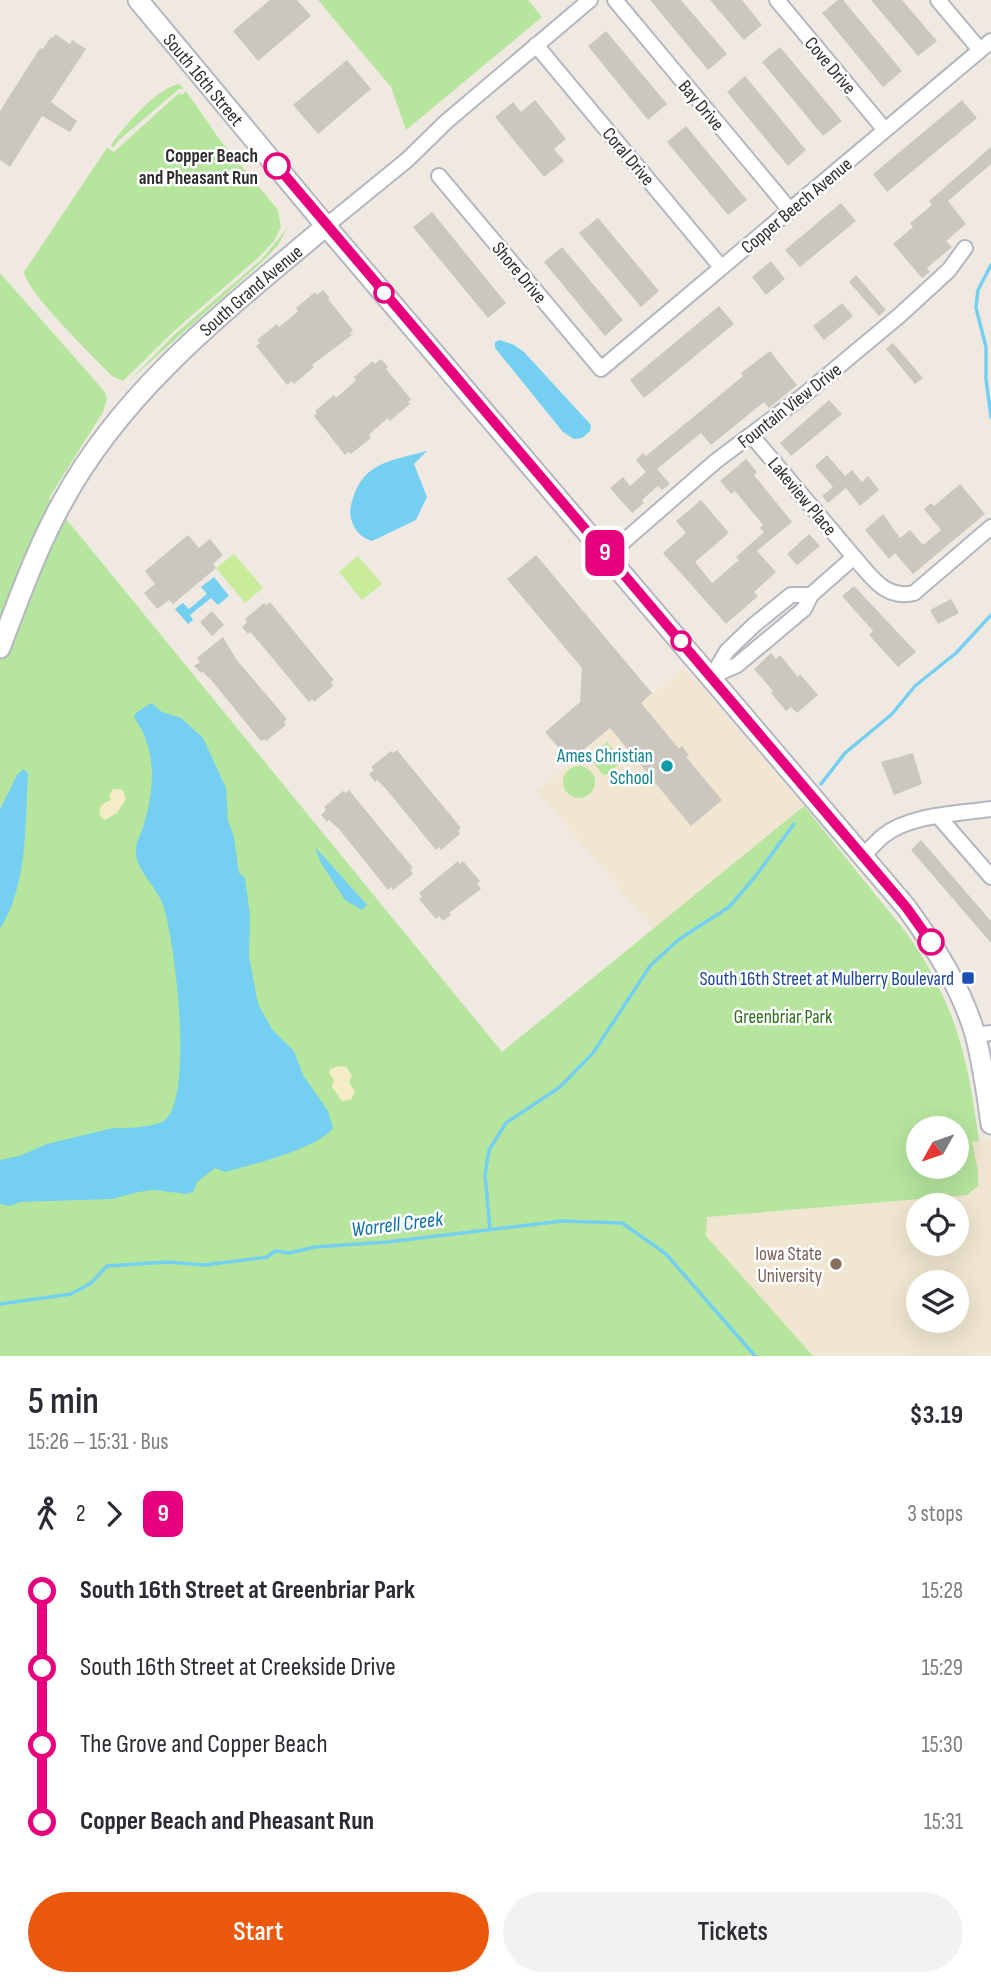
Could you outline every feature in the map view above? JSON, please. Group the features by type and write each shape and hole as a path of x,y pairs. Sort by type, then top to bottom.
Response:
{"main road":[{"name":"South 16th Street","path":"138,0 326,226 906,907 931,942 983,1034 984,1072 991,1124"},
{"name":"South Grand Avenue","path":"0,648 63,500 115,422 171,361 326,226"}],"street":[{"name":"South Grand Avenue","path":"326,226 407,160 447,121 590,0"},
{"name":"Bay Drive","path":"615,0 790,210"},
{"name":"Cove Drive","path":"776,0 885,130"},
{"path":"938,0 986,46"},
{"name":"Coral Drive","path":"536,45 721,267"},
{"name":"Copper Beech Avenue","path":"601,369 986,46"},
{"name":"Shore Drive","path":"439,176 601,369"},
{"name":"Fountain View Drive","path":"607,556 716,461 752,436 900,315 949,270 965,248"},
{"name":"Lakeview Place","path":"752,436 882,589 904,595 914,593 990,528"},
{"path":"712,676 737,665 747,657 804,609 811,594 854,557"},
{"path":"863,856 884,835 902,827 939,817 991,809"},
{"path":"939,817 991,877"}],"shaded area":[{"path":"684,667 804,806 653,929 537,791"},
{"name":"Iowa State University","path":"991,1139 991,1356 763,1356 653,1231 741,1170 906,1168 906,1180 970,1180 970,1142"}],"green space":[{"path":"318,0 528,0 542,17 406,130 391,87"},
{"path":"179,84 184,89 179,89 113,148 111,145 141,109 160,93"},
{"path":"186,91 220,140 278,210 281,227 274,241 259,257 175,330 123,381 112,376 63,325 37,295 24,272 107,148 114,152 179,93 182,95"},
{"path":"288,227 278,245 263,261 130,380 175,334 262,259"},
{"name":"Greenbriar Park","path":"0,273 105,392 107,398 103,412 49,498 502,1052 804,806 908,935 949,1009 964,1058 979,1141 972,1142 978,1186 969,1193 906,1193 906,1200 707,1217 706,1236 813,1356 0,1356"},
{"path":"234,554 263,588 245,603 216,568"},
{"path":"358,556 382,584 362,600 339,572"},
{"path":"607,742 622,760 609,774 603,775 592,761"},
{"path":"579,766 591,770 595,782 591,794 579,798 567,794 563,782 567,770"}],"sand":[{"path":"113,789 123,790 126,799 117,813 105,820 100,816 100,808 111,800 109,796"},
{"path":"347,1067 352,1076 349,1082 355,1091 351,1100 342,1101 332,1087 334,1080 329,1073 330,1069"}],"water":[{"path":"500,340 524,352 591,425 590,431 582,438 574,439 563,432 495,348 495,342"},
{"path":"427,451 414,464 427,497 416,520 372,541 361,535 356,530 350,511 358,486 365,476 382,464"},
{"path":"214,577 229,596 218,605 211,598 190,615 193,620 188,624 175,609 183,603 189,609 207,594 201,587"},
{"path":"151,703 162,712 181,718 203,738 226,788 228,821 234,837 239,873 245,878 250,915 249,956 258,1004 272,1029 294,1051 303,1075 328,1111 333,1128 312,1143 283,1155 225,1172 215,1168 197,1182 194,1191 187,1194 154,1190 112,1199 20,1202 10,1206 0,1204 0,1160 19,1156 47,1144 113,1128 155,1124 165,1120 174,1105 179,1081 180,1050 177,982 163,905 137,861 136,850 148,810 152,769 147,742 134,717"},
{"path":"23,769 28,773 23,854 16,893 0,929 0,809 17,775"},
{"path":"315,847 367,905 362,910 345,900 321,863"}],"building":[{"path":"270,0 297,0 311,16 258,61 233,31"},
{"path":"650,0 681,0 727,54 708,70"},
{"path":"710,0 742,0 762,25 744,40"},
{"path":"838,0 843,0 902,71 883,87 822,13"},
{"path":"871,0 902,0 937,41 918,56"},
{"path":"606,31 667,104 648,120 588,46"},
{"path":"55,34 70,44 72,40 86,49 51,102 77,121 70,132 42,116 10,167 0,160 0,111 40,48 43,49"},
{"path":"780,47 842,121 823,136 762,62"},
{"path":"347,60 371,89 318,134 293,105"},
{"path":"745,76 806,150 788,166 727,92"},
{"path":"535,100 566,139 554,149 564,161 544,177 495,117 513,102 521,112"},
{"path":"962,100 977,118 887,192 873,174"},
{"path":"686,126 747,200 728,215 667,142"},
{"path":"991,147 991,164 948,201 966,224 946,241 952,247 927,268 930,272 922,278 893,244 913,227 910,223 932,205 929,201"},
{"path":"841,203 856,221 800,267 785,250"},
{"path":"432,212 506,303 488,318 413,227"},
{"path":"598,218 659,291 641,307 579,233"},
{"path":"562,247 623,320 605,336 544,262"},
{"path":"771,261 785,279 766,295 752,277"},
{"path":"856,275 886,310 879,316 849,282"},
{"path":"323,290 353,330 350,333 352,335 312,365 314,367 294,384 292,381 287,385 256,346 260,343 257,340 294,315 298,311 296,308 315,292 317,295"},
{"path":"842,303 853,316 824,340 813,326"},
{"path":"719,306 734,324 644,398 630,380"},
{"path":"893,343 923,378 915,384 886,349"},
{"path":"770,351 797,385 769,408 764,402 711,445 701,433 657,469 670,484 662,490 658,486 632,513 610,488 623,477 630,486 646,472 636,460 643,453 646,456"},
{"path":"381,359 411,399 408,402 410,404 390,421 388,418 369,435 371,438 351,454 349,452 345,455 314,416 317,413 315,411 334,395 336,398 356,380 354,377 373,361 375,364"},
{"path":"829,400 842,414 791,456 780,443"},
{"path":"827,455 845,476 852,470 862,482 868,476 879,490 860,506 846,488 828,503 822,496 833,487 815,466"},
{"path":"746,459 757,472 754,475 792,522 757,551 776,572 754,592 758,596 726,624 663,553 686,533 676,521 701,500 729,533 695,562 712,583 739,560 736,557 764,532 760,528 763,525 735,491 731,494 720,481"},
{"path":"960,484 985,514 913,574 895,553 889,559 865,530 883,514 900,538 910,530 923,545 941,530 924,509 931,503 934,506"},
{"path":"809,534 820,546 797,565 787,554"},
{"path":"188,535 199,548 210,539 223,555 213,564 216,568 173,604 169,600 157,609 144,593 155,584 145,571"},
{"path":"536,555 652,693 641,703 679,749 682,746 689,755 686,757 722,800 691,826 656,784 653,787 646,778 649,775 610,728 570,761 545,732 580,702 582,668 507,579"},
{"path":"854,586 916,652 898,667 869,635 873,631 842,596"},
{"path":"951,599 959,613 938,624 930,610"},
{"path":"270,602 334,680 331,682 333,686 314,702 312,699 309,702 259,642 242,627 247,622 245,619 264,603 266,605"},
{"path":"212,611 224,625 212,636 200,622"},
{"path":"223,637 236,659 287,719 284,722 286,725 266,741 261,741 212,681 194,666 200,662 197,658"},
{"path":"771,653 776,659 780,655 798,677 800,674 818,695 797,713 791,707 786,711 754,669"},
{"path":"397,750 461,828 458,830 460,834 441,850 439,847 436,850 386,789 369,774 374,770 371,767 391,751 393,753"},
{"path":"913,753 922,784 894,795 881,762"},
{"path":"349,790 413,868 410,870 413,874 393,890 391,887 388,890 339,829 321,815 326,810 324,807 343,791 346,793"},
{"path":"921,840 991,921 991,943 911,850"},
{"path":"458,861 460,864 463,861 480,881 477,884 481,889 449,913 451,915 443,921 439,916 436,919 419,899 422,897 419,893"}],"waterway":[{"path":"991,265 978,290 976,308 986,347 986,379 991,417"},
{"path":"821,784 845,753 892,714 915,686 956,653 991,615"},
{"path":"490,1229 485,1175 489,1150 506,1123 560,1087 593,1053 650,966 678,940 729,907 794,824"},
{"name":"Worrell Creek","path":"0,1304 71,1294 91,1283 107,1266 167,1262 204,1265 267,1257 275,1251 289,1253 315,1247 387,1242 562,1221 622,1223 666,1254 755,1356"}],"bus line":[{"name":"9","path":"277,166 712,676 906,907 931,942"}],"place":[{"name":"Copper Beach and Pheasant Run","path":"277,166"},
{"name":"Ames Christian School","path":"667,766"},
{"name":"South 16th Street at Mulberry Boulevard","path":"968,978"},
{"name":"Iowa State University","path":"836,1264"}]}
